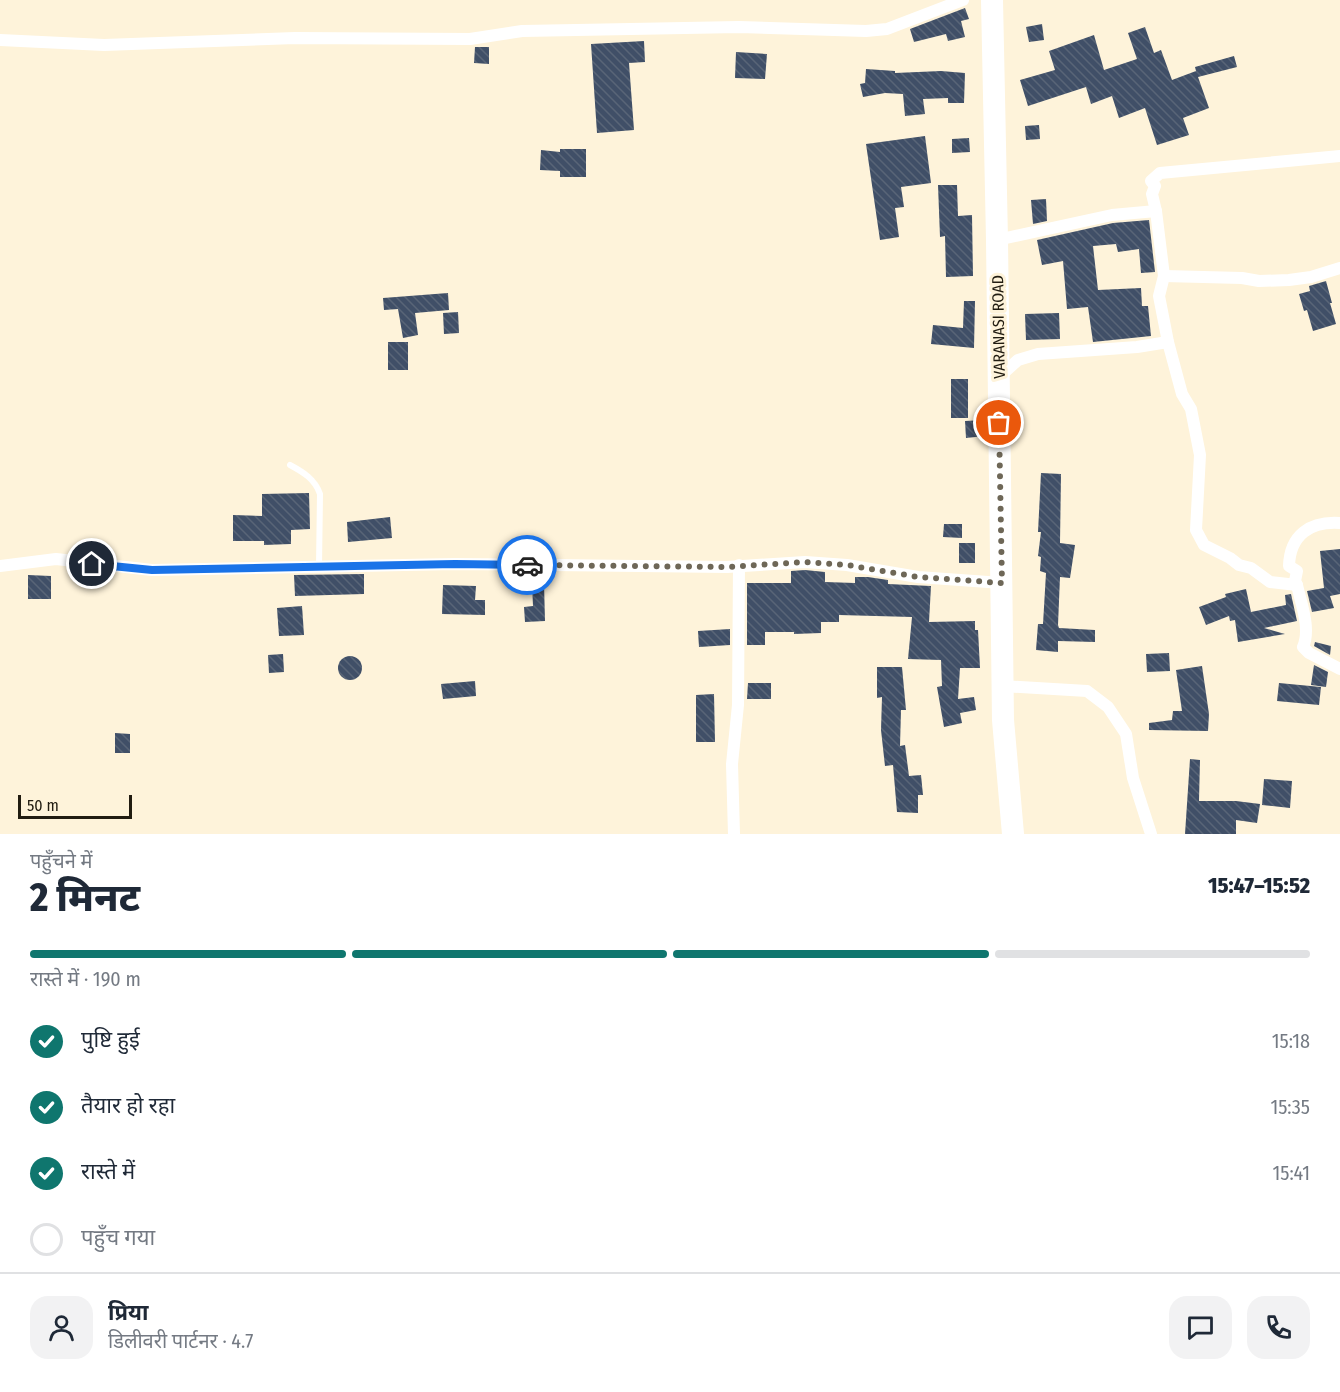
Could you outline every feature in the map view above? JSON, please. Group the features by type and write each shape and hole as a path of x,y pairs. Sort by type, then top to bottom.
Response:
{"highway":[{"name":"VARANASI ROAD","path":"992,0 998,240 1002,686 1013,834"}],"street":[{"path":"0,40 104,45 295,39 470,39 522,32 739,27 866,32 887,29 963,0"},
{"path":"1297,585 1270,582 1251,568 1239,565 1204,545 1196,530 1200,455 1191,409 1182,394 1168,342 1160,296 1164,276 1152,194 1155,186 1151,180 1161,174 1340,156"},
{"path":"998,240 1112,215 1156,211"},
{"path":"1164,276 1259,281 1289,280 1311,277 1340,268"},
{"path":"999,377 1018,360 1038,354 1119,349 1168,342"},
{"path":"1340,523 1321,523 1303,532 1292,548 1289,566 1297,571 1295,581 1305,631 1303,647 1309,653 1340,669"},
{"path":"0,566 56,559 152,570 455,564 727,567 794,562 827,563 918,577 1002,583"},
{"path":"734,834 732,764 738,705 739,565"},
{"path":"1002,686 1087,692 1108,707 1126,734 1133,778 1151,834"}],"lane":[{"path":"290,465 318,486 320,494 319,567"}],"building":[{"path":"965,8 969,19 961,21 965,37 948,41 946,34 914,42 910,29"},
{"path":"1042,24 1044,40 1029,42 1026,27"},
{"path":"1145,27 1154,53 1161,50 1172,80 1196,71 1195,67 1234,56 1237,67 1198,77 1209,108 1183,118 1189,135 1157,145 1145,108 1119,118 1112,96 1091,104 1086,87 1028,106 1020,80 1055,70 1049,51 1094,35 1104,70 1137,59 1128,33"},
{"path":"644,41 645,62 629,63 634,130 597,133 591,44"},
{"path":"475,47 489,47 489,64 474,63"},
{"path":"736,52 767,54 765,79 735,78"},
{"path":"866,69 895,71 895,73 941,71 965,73 964,103 948,103 948,98 923,99 925,114 905,116 903,94 885,93 863,97 860,84 865,83"},
{"path":"1039,125 1040,139 1026,140 1025,126"},
{"path":"925,136 931,183 901,187 904,207 895,208 899,237 880,240 866,144"},
{"path":"969,138 970,152 952,153 952,139"},
{"path":"560,149 586,149 586,177 560,177 560,171 540,170 541,150 560,152"},
{"path":"938,185 957,185 958,216 972,215 973,276 946,277 945,236 940,237"},
{"path":"1046,199 1047,221 1033,224 1031,200"},
{"path":"1149,220 1155,272 1141,273 1139,249 1118,252 1116,244 1093,246 1098,290 1141,288 1142,306 1148,306 1151,336 1093,342 1088,307 1067,309 1063,261 1042,265 1037,240 1113,223"},
{"path":"1326,281 1336,324 1313,331 1307,310 1304,311 1299,294 1310,291 1309,286"},
{"path":"448,293 449,310 415,313 418,335 403,338 398,309 384,310 383,298"},
{"path":"964,301 975,301 974,348 931,344 933,325 963,328"},
{"path":"458,312 459,333 444,334 443,313"},
{"path":"1059,313 1060,339 1026,340 1025,314"},
{"path":"388,342 408,342 408,370 388,370"},
{"path":"951,379 968,379 968,418 951,418"},
{"path":"984,420 985,436 966,438 965,421"},
{"path":"1041,473 1061,474 1060,543 1075,545 1070,578 1060,577 1059,628 1095,630 1095,642 1058,641 1058,652 1036,650 1038,624 1043,624 1046,573 1040,571 1041,557 1038,556 1041,532 1038,532"},
{"path":"309,493 310,529 291,530 291,544 264,545 264,541 233,541 233,515 262,516 262,494"},
{"path":"390,517 392,538 348,542 347,522"},
{"path":"944,524 962,524 962,538 943,537"},
{"path":"959,543 975,543 975,563 959,563"},
{"path":"1340,549 1340,594 1330,596 1334,608 1312,612 1307,591 1324,588 1320,551"},
{"path":"791,571 825,572 825,582 855,583 855,577 868,577 888,580 888,584 931,586 929,622 975,621 975,630 978,630 980,668 960,668 958,699 974,697 976,710 960,713 962,723 944,727 937,687 942,686 941,660 908,659 912,617 839,615 839,622 821,622 821,633 765,632 765,645 747,645 747,583 791,583"},
{"path":"364,574 364,594 295,596 294,575"},
{"path":"28,575 51,576 51,599 28,599"},
{"path":"544,583 545,621 525,622 524,607 533,606 532,584"},
{"path":"443,585 476,586 475,600 485,600 485,615 442,614"},
{"path":"1246,589 1251,612 1286,605 1285,595 1291,594 1297,621 1264,628 1285,634 1238,642 1235,620 1230,621 1229,616 1206,625 1199,607 1226,597 1225,594"},
{"path":"302,606 304,635 279,636 277,608"},
{"path":"730,629 730,645 699,647 698,631"},
{"path":"1315,642 1331,646 1330,655 1314,646"},
{"path":"1169,653 1170,671 1147,672 1146,654"},
{"path":"283,654 284,672 269,673 268,655"},
{"path":"350,656 358,660 362,668 358,676 350,680 342,676 338,668 342,660"},
{"path":"1314,665 1328,672 1326,687 1311,685"},
{"path":"1202,666 1209,714 1208,731 1149,730 1149,723 1172,720 1173,711 1182,711 1176,670"},
{"path":"877,667 902,667 906,710 901,710 900,746 905,745 909,776 921,775 923,795 918,795 918,813 897,812 893,765 885,766 881,730 882,697 877,698"},
{"path":"475,681 476,696 443,699 441,684"},
{"path":"748,683 771,683 771,699 747,699"},
{"path":"1279,683 1321,687 1319,705 1277,701"},
{"path":"714,694 715,742 696,742 696,695"},
{"path":"115,733 130,734 130,753 115,753"},
{"path":"1190,759 1200,760 1199,801 1236,801 1260,804 1257,823 1236,820 1236,834 1185,834"},
{"path":"1264,779 1292,781 1290,808 1262,805"}],"way so far":[{"path":"527,565 727,567 805,562 847,565 918,577 1002,583 999,423"}],"route":[{"path":"92,564 152,570 455,564 527,565"}]}
